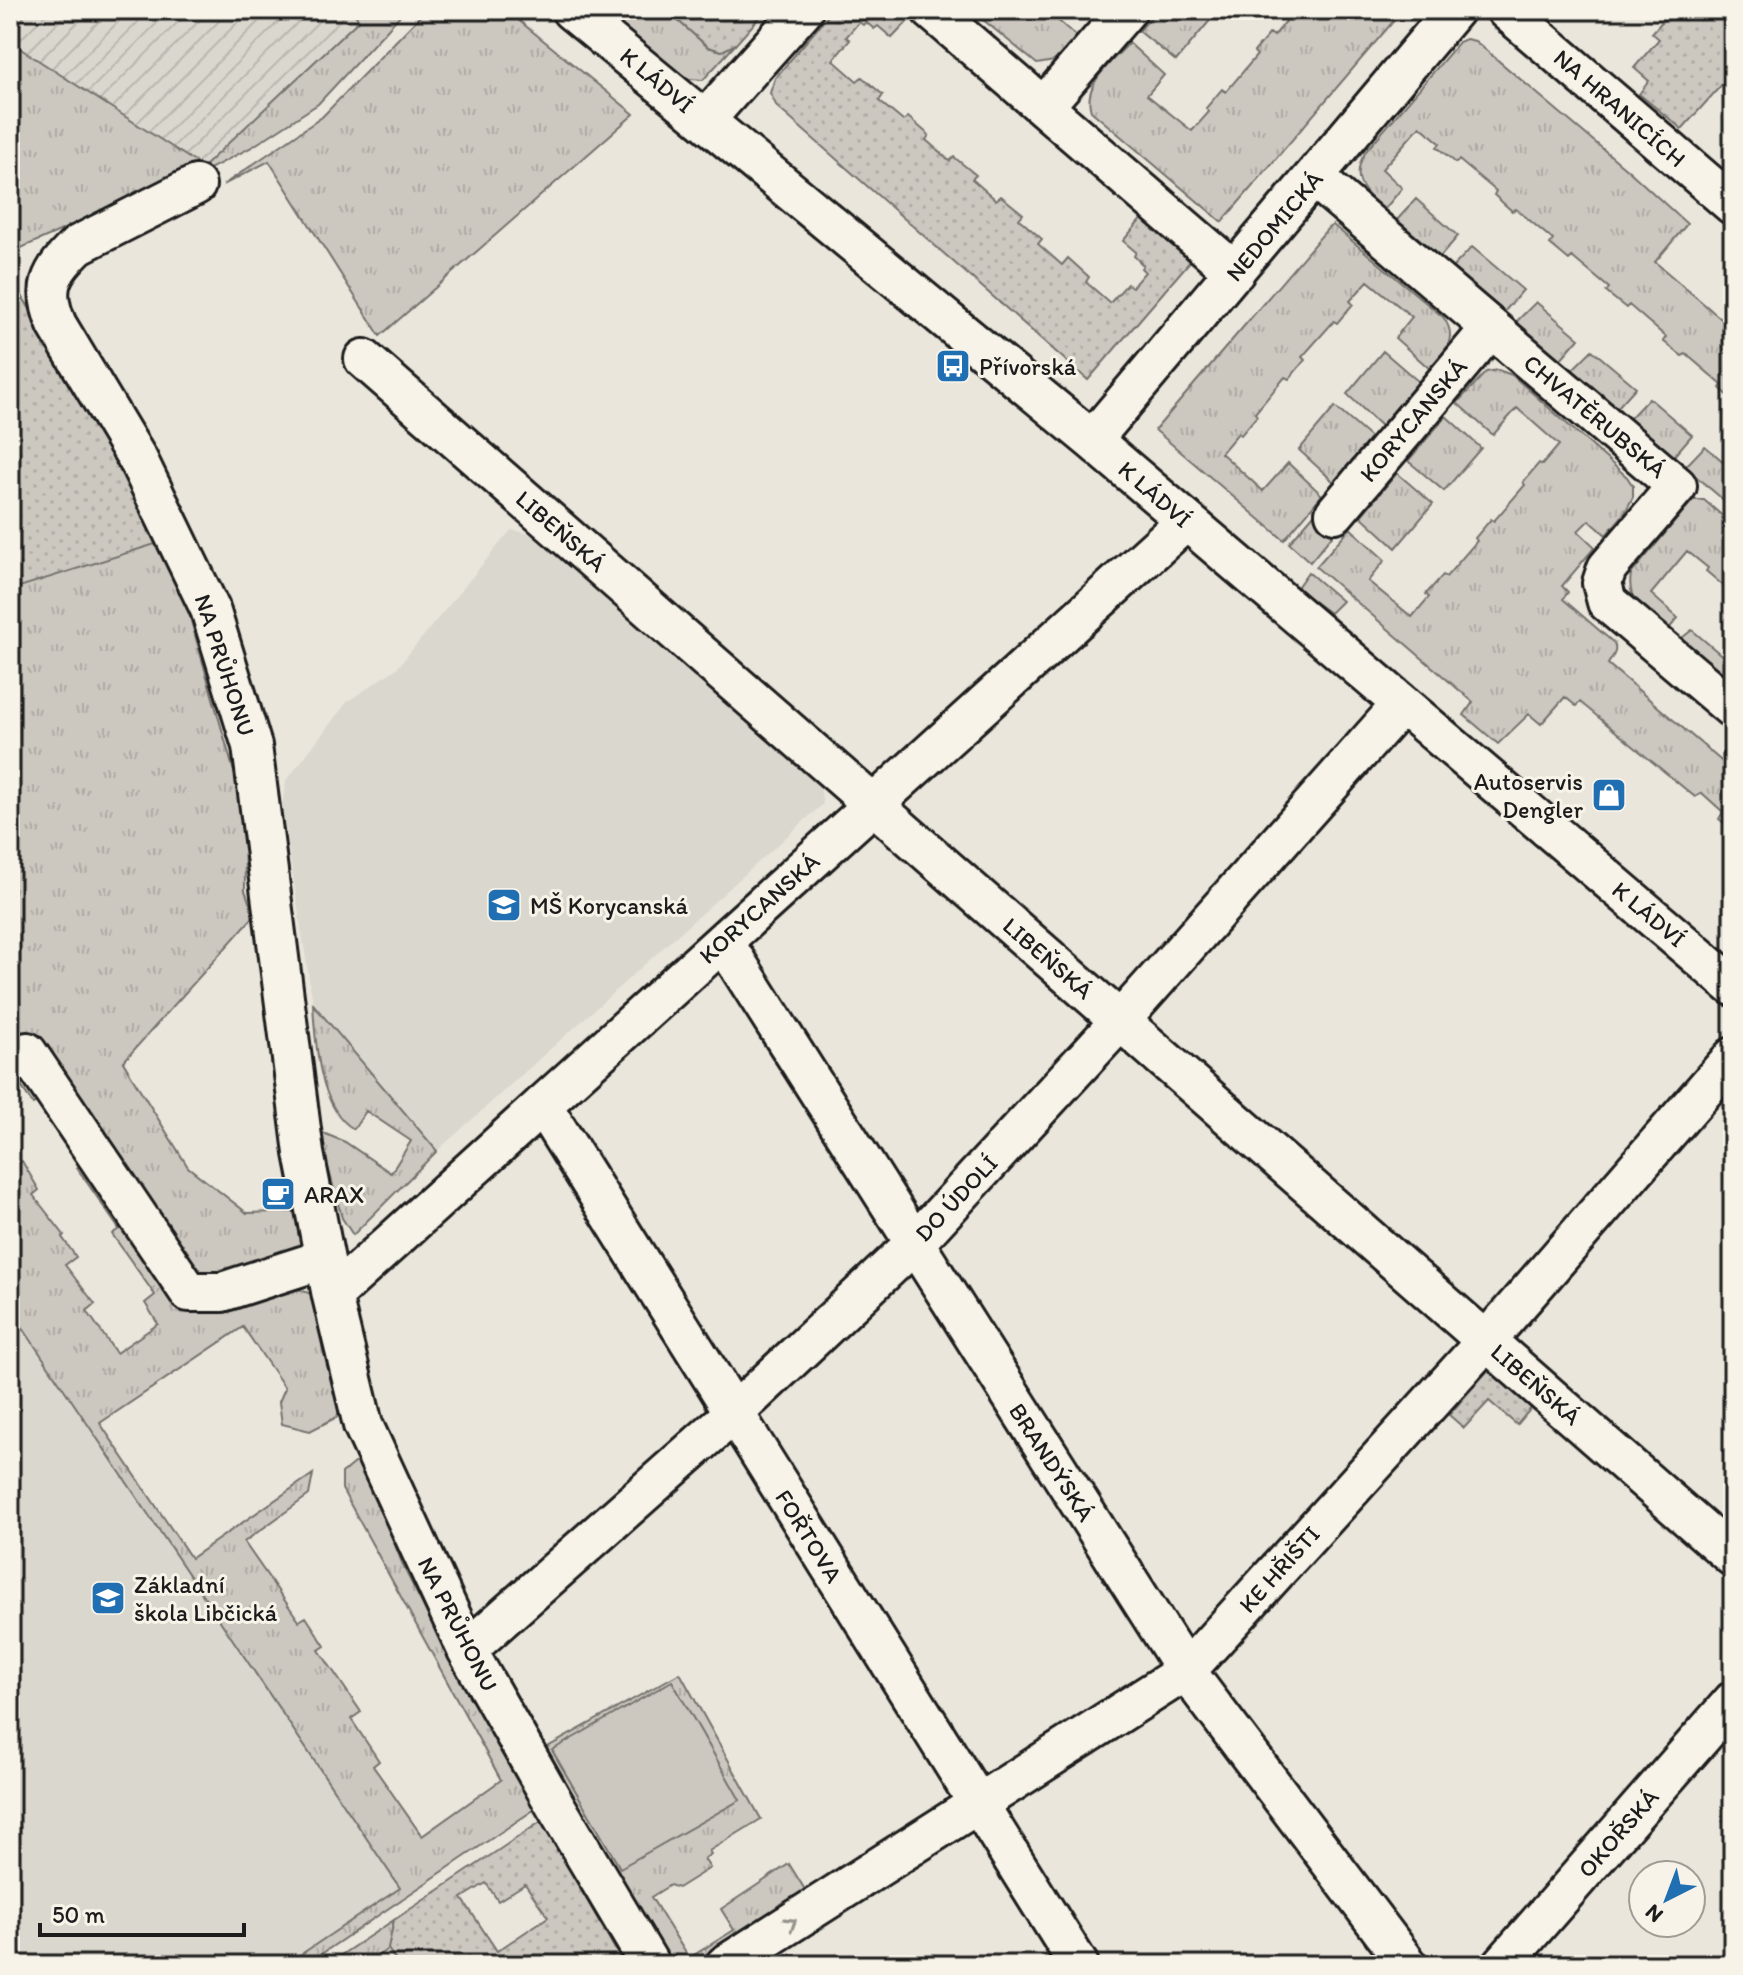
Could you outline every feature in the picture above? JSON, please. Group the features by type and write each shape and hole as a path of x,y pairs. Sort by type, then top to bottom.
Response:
{"street":[{"name":"K LÁDVÍ","path":"571,10 1092,440 1733,986"},
{"path":"705,120 803,10"},
{"path":"931,10 1235,272"},
{"path":"1044,106 1127,10"},
{"name":"NEDOMICKÁ","path":"1092,440 1454,10"},
{"name":"NA HRANICÍCH","path":"1529,17 1733,205"},
{"name":"CHVATĚRUBSKÁ","path":"1315,178 1677,486 1607,568 1602,583 1607,602 1733,709"},
{"name":"NA PRŮHONU","path":"196,185 78,245 57,268 48,296 49,307 138,460 210,609 252,746 304,1153 332,1296 363,1425 467,1650 650,1965"},
{"name":"KORYCANSKÁ","path":"1335,513 1491,328"},
{"name":"LIBEŇSKÁ","path":"364,359 1733,1557"},
{"name":"KORYCANSKÁ","path":"332,1296 1186,521"},
{"name":"DO ÚDOLÍ","path":"467,1650 733,1414 913,1245 1120,1021 1402,704"},
{"name":"BRANDÝSKÁ","path":"723,941 1186,1671 1408,1965"},
{"path":"27,1052 189,1292 222,1292 324,1259"},
{"name":"KE HŘIŠTI","path":"725,1965 1186,1671 1486,1341 1733,1057"},
{"name":"FOŘTOVA","path":"542,1105 1079,1965"},
{"name":"OKOŘSKÁ","path":"1502,1965 1733,1701"}],"shaded area":[{"path":"10,10 352,10 359,20 203,167 10,42"},
{"name":"MŠ Korycanská","path":"511,530 533,534 819,782 823,804 437,1151 313,1004 282,807 286,781 347,702 397,668"},
{"name":"Základní škola Libčická","path":"10,1309 400,1888 285,1965 10,1965"}],"green space":[{"path":"352,10 405,10 318,104 252,147 72,241 64,229 10,253 10,42 203,167 359,20"},
{"path":"426,10 506,10 634,114 380,336 269,161 223,185 322,117"},
{"path":"598,10 666,10 708,47 722,51 736,44 703,80 678,78"},
{"path":"666,10 766,10 736,44 722,51 708,47"},
{"path":"833,10 901,10 911,18 892,38 878,26 874,29 866,22 863,25 859,22 846,37 850,40 833,60 857,81 862,77 883,95 879,101 903,121 908,117 929,135 926,140 950,161 954,157 976,175 972,179 996,200 1001,196 1023,214 1019,219 1042,239 1038,244 1062,265 1068,258 1089,277 1086,282 1110,303 1127,284 1132,287 1145,272 1134,256 1136,252 1123,241 1143,217 1192,259 1088,380 777,107 770,93 775,78"},
{"path":"971,10 1046,10 1077,37 1054,61 1037,64"},
{"path":"1157,10 1204,10 1212,18 1176,61 1139,31"},
{"path":"1295,10 1403,10 1222,222 1091,111 1091,92 1100,74 1129,43 1164,75 1147,95 1192,131 1209,112 1206,108 1222,89 1226,92 1257,55 1254,52 1270,33 1274,36"},
{"path":"1672,10 1733,10 1733,72 1682,129 1639,94 1649,81 1634,68 1659,39 1652,33"},
{"path":"1466,39 1475,41 1687,224 1655,262 1733,329 1733,400 1720,388 1722,385 1686,354 1682,356 1663,341 1666,337 1629,305 1626,308 1606,292 1609,288 1572,257 1569,260 1550,244 1553,240 1516,209 1512,211 1494,195 1496,191 1459,160 1456,163 1437,147 1440,143 1420,126 1382,169 1402,188 1384,210 1370,197 1359,177 1366,151 1459,42"},
{"path":"1416,199 1458,236 1440,257 1397,220"},
{"path":"1333,225 1443,317 1450,338 1445,351 1430,369 1395,338 1412,317 1368,281 1350,301 1353,304 1337,323 1334,321 1302,357 1305,360 1289,379 1285,377 1241,435 1238,433 1221,453 1263,491 1288,463 1322,495 1284,540 1155,430"},
{"path":"1472,247 1523,290 1504,312 1452,268"},
{"path":"10,276 168,540 244,807 245,890 254,916 123,1062 188,1167 247,1213 306,1211 308,1234 293,1252 291,1286 311,1294 345,1391 337,1417 310,1431 282,1424 279,1402 285,1388 243,1327 100,1423 191,1558 313,1474 309,1495 244,1542 299,1621 306,1617 325,1646 319,1650 361,1712 351,1719 379,1761 373,1766 422,1836 501,1780 342,1489 342,1473 354,1463 363,1463 404,1568 449,1657 535,1809 305,1965 285,1965 400,1888 10,1309 10,1162 13,1166 22,1161 39,1190 33,1195 64,1235 62,1237 76,1257 65,1265 95,1304 87,1311 116,1353 158,1324 145,1303 155,1295 112,1234 119,1229 77,1168 87,1160 43,1097 33,1104 19,1083 10,1089"},
{"path":"10,276 168,540 10,590"},
{"path":"1536,302 1579,338 1560,360 1516,322"},
{"path":"1592,350 1636,387 1617,408 1572,370"},
{"path":"1383,351 1419,382 1381,426 1347,394"},
{"path":"1498,370 1512,375 1627,477 1633,486 1633,497 1624,514 1606,535 1589,520 1578,531 1595,547 1562,586 1568,592 1563,599 1614,643 1615,652 1608,664 1733,771 1733,830 1719,819 1723,812 1702,793 1695,797 1580,702 1576,706 1565,697 1541,724 1529,714 1498,744 1464,715 1473,702 1316,567 1350,528 1385,560 1368,581 1412,617 1429,597 1426,594 1443,575 1446,577 1477,541 1475,538 1491,519 1494,521 1525,485 1523,482 1539,463 1542,465 1559,445 1517,408 1493,435 1457,403 1486,372"},
{"path":"1649,398 1692,435 1673,457 1629,419"},
{"path":"1335,407 1371,438 1334,482 1299,450"},
{"path":"1446,416 1481,448 1444,491 1408,461"},
{"path":"1705,446 1725,463 1733,454 1733,508 1685,467"},
{"path":"1397,473 1433,504 1396,548 1361,516"},
{"path":"1693,500 1704,500 1733,525 1733,592 1687,551 1651,594 1678,618 1667,631 1639,607 1632,593 1631,574"},
{"path":"1320,507 1341,525 1310,562 1289,543"},
{"path":"1308,572 1342,601 1330,613 1300,591 1298,586"},
{"path":"1692,630 1733,665 1733,682 1730,685 1678,641"},
{"path":"313,1004 437,1151 353,1235 342,1218 318,1131 345,1142 391,1173 411,1141 366,1111 354,1129 342,1120 333,1107 321,1073"},
{"path":"1489,1369 1532,1407 1517,1425 1489,1401 1464,1428 1449,1415"},
{"path":"680,1673 761,1819 709,1851 711,1854 704,1859 710,1868 678,1888 670,1885 651,1897 689,1958 734,1930 721,1909 789,1864 812,1901 710,1965 671,1965 546,1748"},
{"path":"672,1681 740,1800 620,1868 552,1750"},
{"path":"542,1821 624,1965 399,1965 388,1949 394,1920","holes":["486,1883 498,1901 525,1884 548,1917 497,1951 462,1898"]},
{"path":"394,1920 388,1949 364,1965 326,1965"}],"place":[{"name":"Přívorská","path":"953,366"},
{"name":"Autoservis Dengler","path":"1609,795"},
{"name":"MŠ Korycanská","path":"504,905"},
{"name":"ARAX","path":"278,1194"},
{"name":"Základní škola Libčická","path":"108,1598"}]}
